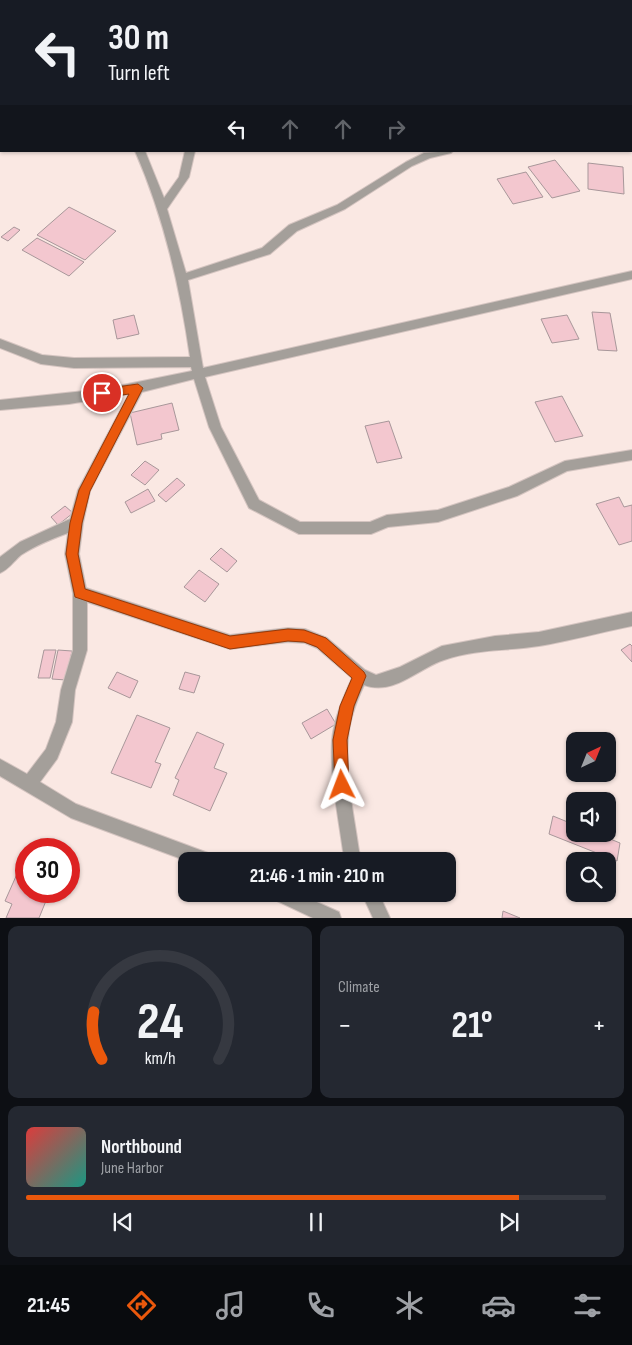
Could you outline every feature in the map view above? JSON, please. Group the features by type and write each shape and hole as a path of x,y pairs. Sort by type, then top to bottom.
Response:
{"street":[{"path":"140,152 155,185 182,278 197,367 215,427 254,504 299,528 371,528 387,521 438,516 512,492 565,466 632,455"},
{"path":"162,208 184,177 190,152"},
{"path":"182,278 266,251 293,228 341,207 409,164 428,155 443,152"},
{"path":"0,343 41,359 74,363 197,367 238,366 632,276"},
{"path":"0,405 48,402 138,388 197,367"},
{"path":"28,785 52,754 64,722 68,690 80,650 80,593 72,554 76,523 84,490 138,388"},
{"path":"0,567 4,561 30,544 76,523"},
{"path":"80,593 230,642 288,635 304,636 322,643 360,676 376,682 403,674 442,653 539,639 632,618"},
{"path":"351,852 342,785 340,740 347,706 360,676"},
{"path":"0,767 71,810 184,852"},
{"path":"299,902 334,918"},
{"path":"374,902 382,918"}],"building":[{"path":"555,160 580,191 552,198 528,167"},
{"path":"588,163 623,167 624,194 588,189"},
{"path":"526,172 543,197 513,204 497,179"},
{"path":"69,207 116,231 85,260 37,235"},
{"path":"14,227 20,230 8,241 1,237"},
{"path":"37,238 84,262 69,276 22,250"},
{"path":"592,312 610,313 617,351 598,350"},
{"path":"134,315 139,334 117,339 113,320"},
{"path":"567,315 579,339 552,343 541,319"},
{"path":"562,396 583,436 555,442 535,402"},
{"path":"172,403 179,430 161,434 162,439 137,445 130,413"},
{"path":"389,421 402,458 377,463 365,426"},
{"path":"145,461 159,470 145,485 131,475"},
{"path":"177,478 185,485 166,502 158,495"},
{"path":"148,489 155,501 131,513 125,502"},
{"path":"619,497 624,507 632,505 632,541 619,545 596,504"},
{"path":"65,506 73,513 58,525 51,517"},
{"path":"221,548 237,561 227,572 210,559"},
{"path":"199,570 219,584 205,602 184,587"},
{"path":"630,644 632,646 632,662 621,650"},
{"path":"44,650 56,650 50,678 38,678"},
{"path":"58,650 72,651 66,680 52,679"},
{"path":"117,672 138,681 130,698 108,688"},
{"path":"185,672 200,676 194,693 179,689"},
{"path":"327,709 336,724 311,739 302,723"},
{"path":"137,715 170,728 155,762 161,764 151,788 111,773"},
{"path":"197,732 224,744 214,768 227,773 210,811 173,795 179,780 175,778"},
{"path":"553,816 566,821 566,841 549,834"},
{"path":"616,841 620,843 617,861 616,852 594,852 569,842"},
{"path":"15,878 15,903 45,903 39,918 6,918 12,904 5,901"},
{"path":"503,911 520,918 502,918"}],"route":[{"path":"102,393 138,388 84,490 76,523 72,554 80,593 230,642 288,635 304,636 322,643 360,676 347,706 340,740 342,785"}]}
